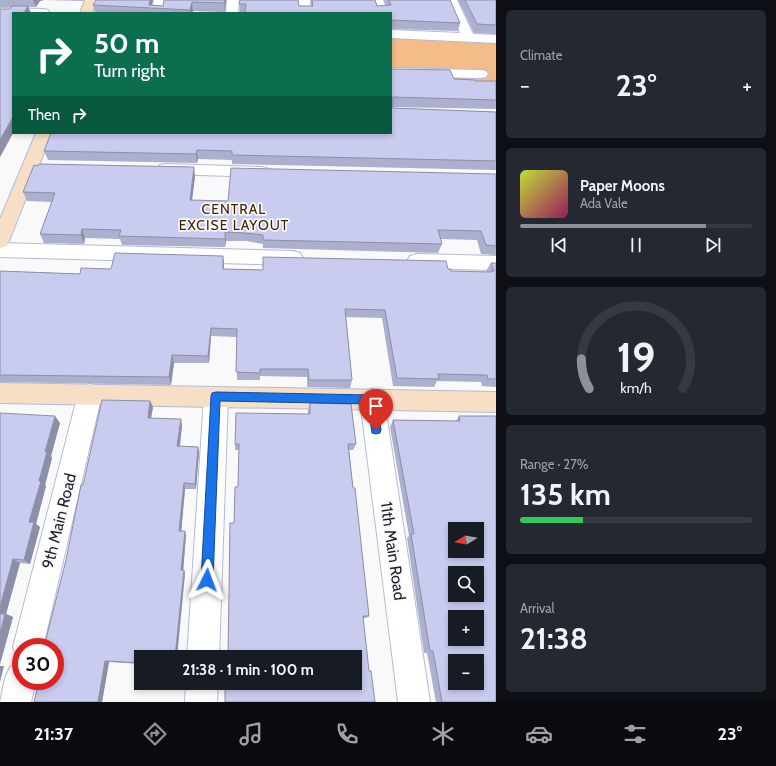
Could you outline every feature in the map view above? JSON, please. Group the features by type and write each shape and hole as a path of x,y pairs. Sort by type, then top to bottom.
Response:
{"street":[{"path":"86,12 92,0"},
{"path":"158,12 160,0"},
{"path":"232,12 233,0"},
{"path":"304,0 305,12"},
{"path":"377,0 382,12"},
{"path":"451,0 468,38"},
{"path":"0,12 12,12"},
{"path":"392,34 496,39"},
{"path":"392,72 481,74"},
{"path":"0,241 38,167 44,134"},
{"path":"149,169 275,172"},
{"path":"0,250 307,258"},
{"path":"402,260 496,263"},
{"path":"0,393 496,402"},
{"name":"9th Main Road","path":"30,638 90,394"},
{"path":"203,650 216,396"},
{"name":"11th Main Road","path":"372,399 414,702"},
{"path":"15,702 18,690"},
{"path":"201,702 202,690"}],"shaded area":[{"path":"392,37 496,43 496,88 392,71"}],"building":[{"path":"96,0 150,0 149,5 163,6 164,0 225,0 224,3 192,2 190,10 93,5"},
{"path":"240,0 298,0 299,6 313,6 312,0 375,0 377,6 391,5 389,0 450,0 460,23 392,20 392,12 245,12 246,4 239,4"},
{"path":"465,0 496,0 496,25 477,24"},
{"path":"12,6 28,6 25,12 12,12 12,119 0,140 0,9 10,9"},
{"path":"392,69 450,70 454,79 496,81 496,100 393,97 392,99"},
{"path":"392,107 496,112 496,161 232,155 232,151 197,150 196,154 44,151 51,134 392,134"},
{"path":"39,164 194,167 190,200 228,201 231,168 496,174 496,246 486,245 481,231 438,230 442,244 263,240 263,235 225,232 225,239 119,236 121,230 82,229 81,235 40,234 55,193 23,192 34,165 38,166"},
{"path":"115,253 223,256 223,269 263,270 263,257 446,261 448,269 451,269 451,271 491,272 494,271 491,263 496,263 496,379 488,379 487,375 438,374 439,379 397,378 385,310 345,309 352,380 309,380 308,369 260,369 260,373 236,372 237,329 211,328 208,356 172,355 169,377 0,375 0,271 80,274 81,268 111,269"},
{"path":"102,400 150,401 148,418 181,419 177,446 198,447 195,484 184,483 179,531 185,531 181,570 184,570 176,650 134,650 134,663 105,661 98,702 34,702 37,690 64,690 64,638 46,638 66,560 81,485 83,485"},
{"path":"310,403 351,404 356,444 348,444 353,488 355,488 369,616 363,616 369,671 371,671 375,702 225,702 225,690 362,690 362,650 228,650 230,523 234,523 235,487 238,487 239,444 235,444 236,413 310,414"},
{"path":"0,413 55,416 45,452 47,452 39,481 41,481 29,522 34,522 24,560 13,559 0,607"},
{"path":"459,416 496,416 496,702 442,702 433,651 430,651 411,534 414,534 393,420 460,421"},
{"path":"0,614 5,614 0,634"}],"district":[{"name":"CENTRAL EXCISE LAYOUT","path":"234,218"}],"route":[{"path":"207,580 216,396 372,399 376,430"}]}
